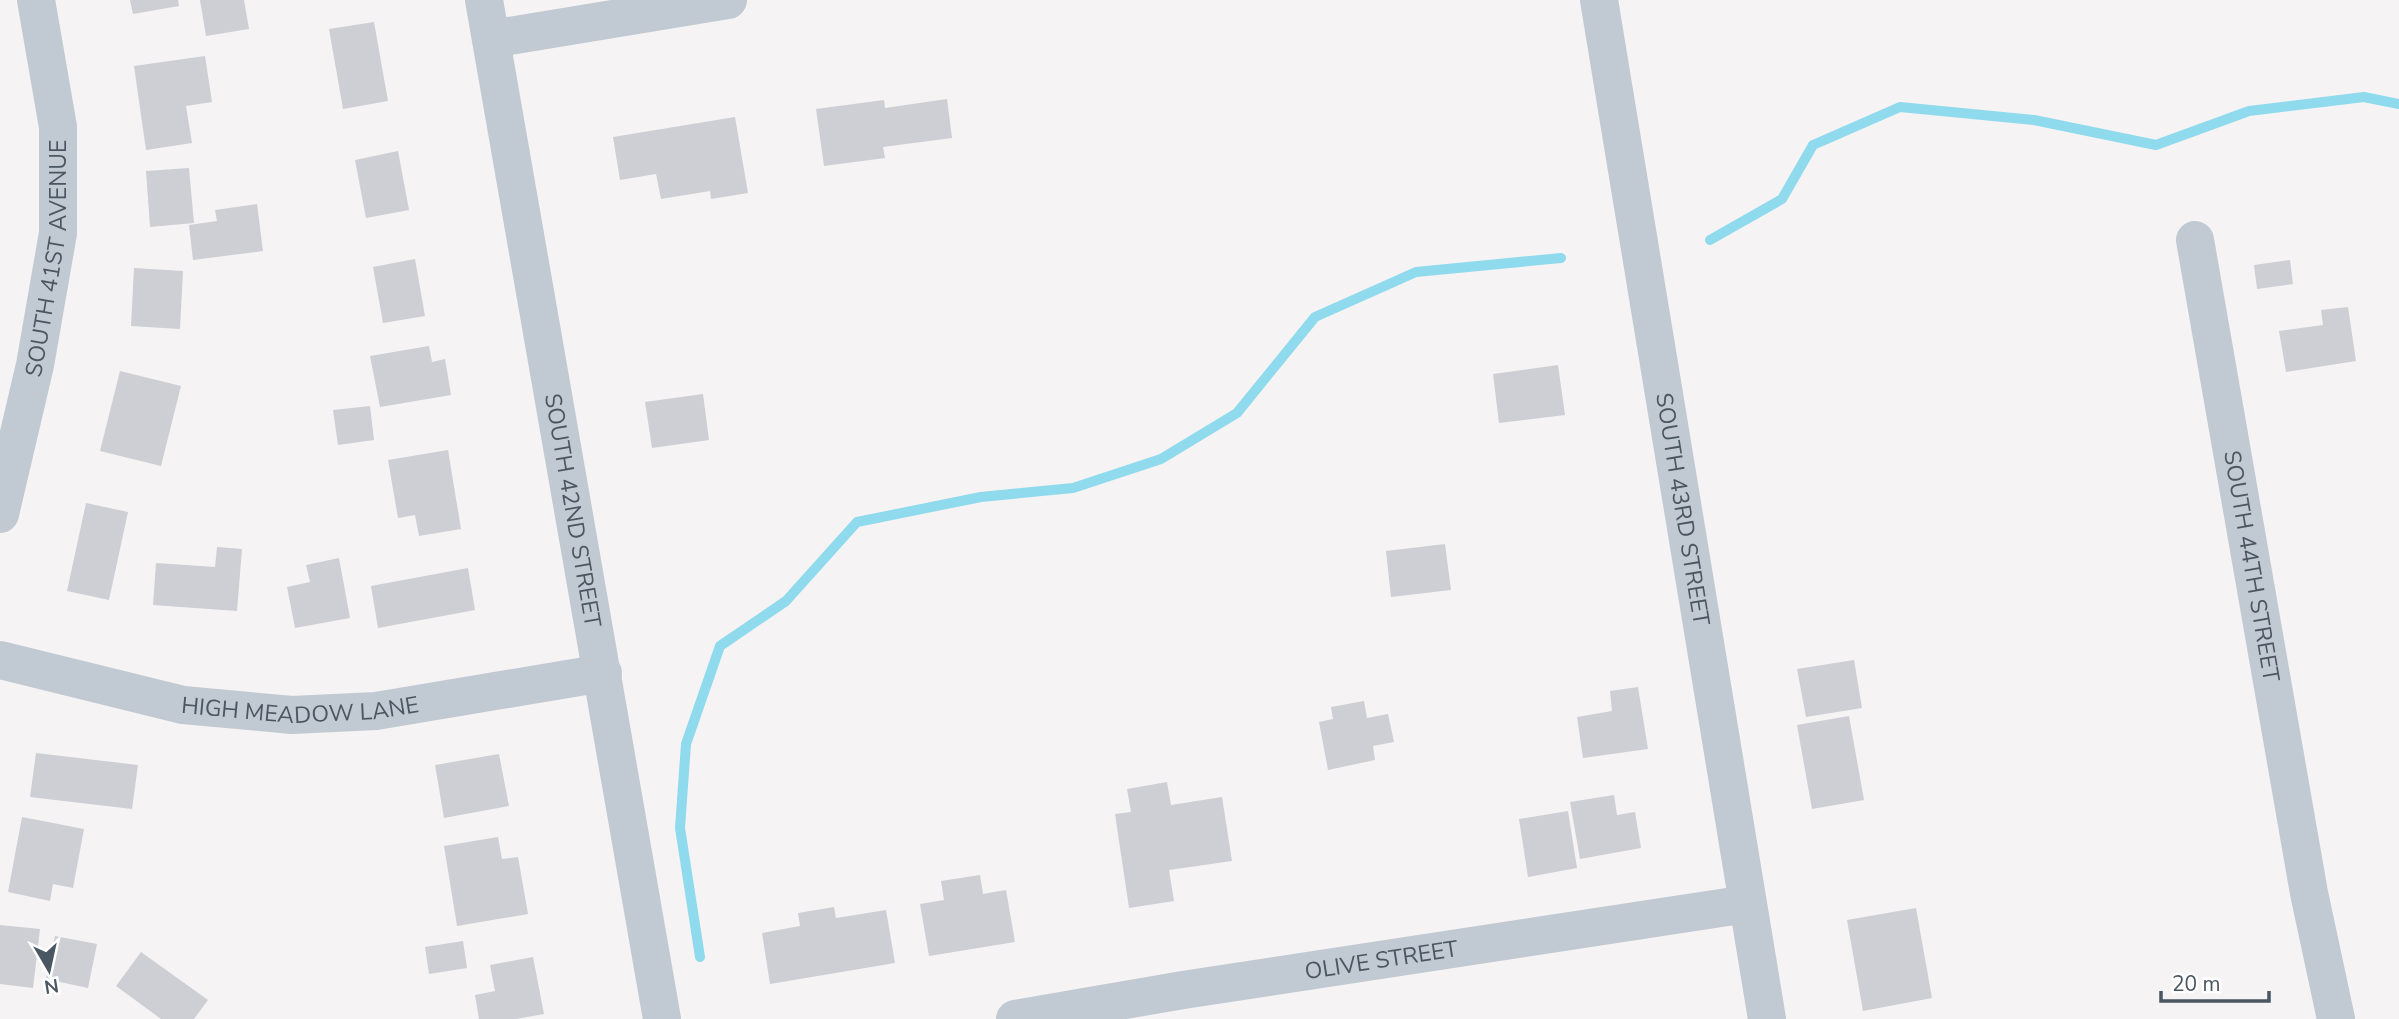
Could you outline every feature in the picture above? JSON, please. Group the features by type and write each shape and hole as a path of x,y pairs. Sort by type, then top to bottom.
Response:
{"street":[{"name":"SOUTH 41ST AVENUE","path":"0,514 34,365 58,233 58,127 36,0"},
{"name":"SOUTH 42ND STREET","path":"484,0 662,1019"},
{"path":"491,39 728,0"},
{"name":"SOUTH 43RD STREET","path":"1599,0 1767,1019"},
{"name":"SOUTH 44TH STREET","path":"2195,240 2309,893 2336,1019"},
{"name":"HIGH MEADOW LANE","path":"0,660 183,705 292,715 376,711 603,673"},
{"name":"OLIVE STREET","path":"1015,1019 1183,990 1746,904"}],"building":[{"path":"130,0 178,0 179,6 133,14"},
{"path":"200,0 244,0 249,29 206,36"},
{"path":"374,22 388,101 343,109 329,29"},
{"path":"205,56 212,102 186,106 192,143 146,150 134,66"},
{"path":"947,99 952,138 883,147 885,158 824,166 816,109 884,100 885,108"},
{"path":"735,117 748,193 711,199 710,191 661,199 656,174 620,180 613,137"},
{"path":"398,151 409,210 366,218 355,160"},
{"path":"189,168 194,223 150,227 146,171"},
{"path":"257,204 263,251 193,260 189,225 217,221 215,210"},
{"path":"415,259 425,316 383,323 373,267"},
{"path":"2290,260 2293,284 2257,289 2254,265"},
{"path":"134,268 183,271 180,329 131,326"},
{"path":"2348,307 2356,361 2286,372 2279,331 2323,325 2321,310"},
{"path":"429,346 432,362 445,359 451,395 380,407 370,356"},
{"path":"1558,365 1565,415 1499,423 1493,374"},
{"path":"120,371 181,386 161,466 100,451"},
{"path":"703,394 709,440 652,448 645,402"},
{"path":"370,406 374,440 338,445 333,410"},
{"path":"448,450 461,529 419,536 415,515 398,518 388,460"},
{"path":"86,503 128,512 109,600 67,591"},
{"path":"1445,544 1451,590 1391,597 1386,551"},
{"path":"217,547 242,549 237,611 153,605 156,563 215,567"},
{"path":"339,558 350,618 295,628 287,587 310,582 306,565"},
{"path":"468,568 475,610 378,628 371,586"},
{"path":"1854,660 1862,708 1806,717 1797,669"},
{"path":"1638,687 1648,749 1583,758 1577,717 1612,711 1610,691"},
{"path":"1364,701 1367,718 1388,714 1394,742 1373,746 1375,760 1328,770 1319,722 1333,719 1331,707"},
{"path":"1849,716 1864,800 1812,809 1797,725"},
{"path":"36,753 138,765 132,809 30,797"},
{"path":"499,754 509,806 444,818 435,765"},
{"path":"1167,782 1171,805 1222,797 1232,861 1169,870 1174,901 1129,908 1115,814 1131,812 1127,789"},
{"path":"1614,795 1617,815 1635,812 1641,848 1580,859 1570,802"},
{"path":"1568,811 1577,868 1528,877 1519,819"},
{"path":"22,817 84,829 73,888 53,884 50,901 8,892"},
{"path":"498,837 502,859 518,857 528,914 457,926 444,846"},
{"path":"980,875 983,894 1006,890 1015,942 929,956 920,904 944,900 941,881"},
{"path":"834,907 836,918 886,910 895,963 770,984 762,933 800,926 798,913"},
{"path":"1916,908 1932,998 1863,1011 1847,920"},
{"path":"0,925 40,929 33,988 0,984"},
{"path":"55,936 97,944 88,988 46,979"},
{"path":"463,941 467,968 429,974 425,947"},
{"path":"141,952 208,1000 194,1019 161,1019 116,986"},
{"path":"533,957 544,1014 516,1019 479,1019 475,995 495,991 490,965"}],"waterway":[{"path":"1710,240 1782,199 1813,145 1900,107 2034,120 2156,145 2249,111 2364,97 2399,104"},
{"path":"700,957 680,828 686,744 720,646 786,601 857,522 981,497 1073,488 1161,459 1237,413 1315,317 1416,272 1561,258"}]}
